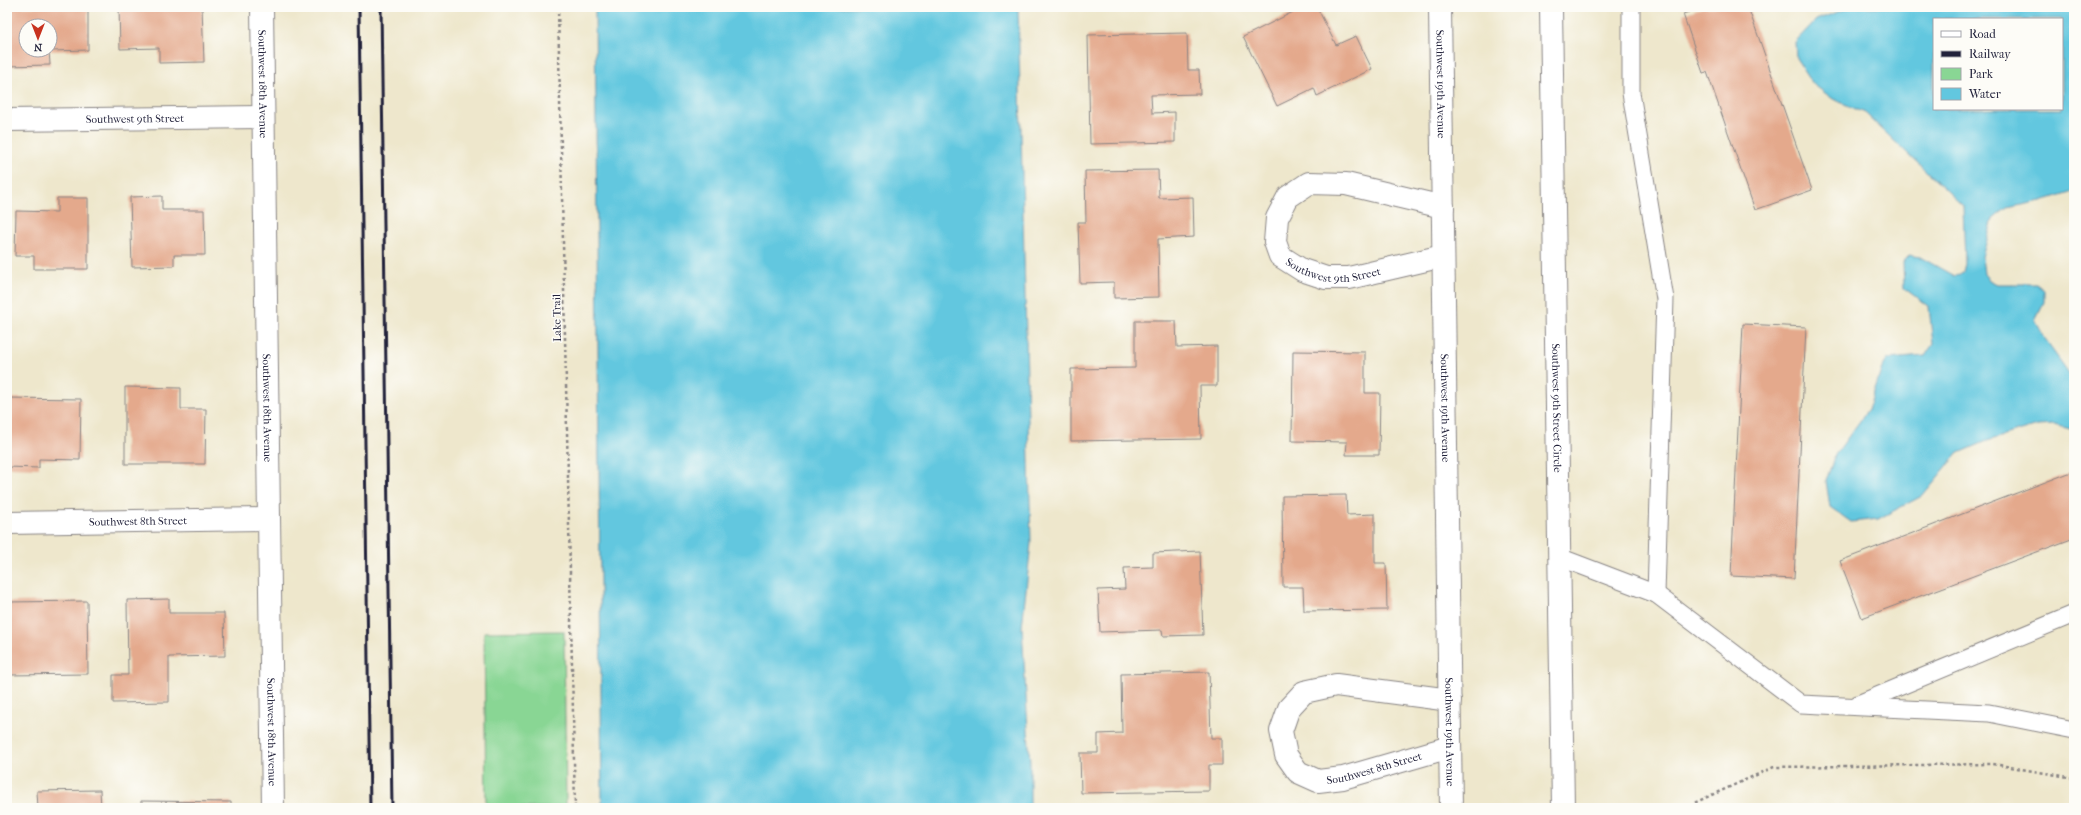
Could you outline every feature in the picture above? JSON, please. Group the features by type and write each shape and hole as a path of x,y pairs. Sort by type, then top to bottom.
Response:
{"street":[{"name":"Southwest 18th Avenue","path":"262,7 273,808"},
{"name":"Southwest 19th Avenue","path":"1440,7 1451,808"},
{"name":"Southwest 9th Street Circle","path":"1551,7 1563,808"},
{"name":"Southwest 9th Street","path":"7,120 263,117"},
{"name":"Southwest 9th Street","path":"1442,207 1346,184 1309,183 1288,197 1277,218 1274,242 1280,256 1302,270 1326,278 1349,278 1444,256"},
{"name":"Southwest 8th Street","path":"7,523 269,520"},
{"name":"Southwest 8th Street","path":"1450,700 1336,685 1304,692 1289,708 1281,731 1286,756 1298,772 1318,781 1343,778 1450,747"}],"lane":[{"path":"1632,7 1632,93 1665,299 1656,594"},
{"path":"1559,557 1656,594 1801,704 1989,712 2074,730"},
{"path":"1852,706 2074,614"}],"path":[{"name":"Lake Trail","path":"558,7 572,629 574,808"},
{"path":"1694,808 1694,803 1774,767 1994,764 2074,778"}],"green space":[{"path":"564,631 566,808 486,808 484,632"}],"water":[{"path":"595,7 1018,7 1031,543 1022,627 1030,764 1030,808 602,808"},
{"path":"1851,7 2056,7 2074,12 2074,191 2042,201 2007,208 1993,219 1982,257 1984,274 1989,280 1997,284 2036,284 2044,290 2044,302 2035,320 2048,344 2074,380 2074,430 2055,425 2037,426 1987,441 1957,454 1922,496 1878,519 1851,522 1830,507 1826,481 1835,455 1868,410 1882,368 1888,359 1925,356 1933,344 1929,307 1904,288 1903,262 1910,255 1920,257 1954,276 1960,275 1963,272 1965,263 1963,206 1865,113 1833,99 1813,84 1796,58 1795,42 1816,20"}],"building":[{"path":"7,7 88,7 88,50 58,51 58,18 18,18 18,58 50,58 50,65 7,66"},
{"path":"119,7 202,7 204,62 159,63 159,48 120,49"},
{"path":"1303,7 1317,7 1336,45 1356,36 1372,69 1317,96 1314,88 1277,106 1243,37"},
{"path":"1704,7 1748,7 1812,190 1755,210 1707,72 1703,73 1683,14"},
{"path":"1187,33 1188,70 1199,70 1200,94 1151,95 1152,113 1175,112 1175,142 1090,144 1088,35"},
{"path":"1158,170 1159,198 1193,197 1194,237 1158,239 1159,297 1114,298 1114,282 1080,283 1078,222 1086,222 1085,171"},
{"path":"162,196 162,210 204,210 205,255 174,255 174,266 132,267 130,197"},
{"path":"57,198 88,198 88,269 34,269 34,256 15,256 16,211 57,212"},
{"path":"1135,321 1176,321 1177,347 1217,346 1217,386 1200,386 1201,439 1071,441 1071,369 1135,368"},
{"path":"1743,324 1806,327 1794,579 1731,576"},
{"path":"1293,351 1365,352 1365,393 1380,393 1379,455 1346,455 1347,442 1292,441"},
{"path":"125,387 181,388 181,409 206,409 205,464 125,464"},
{"path":"7,398 81,399 80,460 39,459 39,468 7,467"},
{"path":"2074,471 2074,538 1862,618 1840,561"},
{"path":"1346,495 1347,515 1375,514 1375,563 1386,563 1387,610 1304,611 1303,587 1283,587 1282,496"},
{"path":"1200,551 1203,635 1163,636 1162,630 1100,632 1098,590 1125,589 1124,568 1153,567 1153,553"},
{"path":"169,599 169,613 224,613 225,656 169,657 169,702 113,703 113,675 128,675 127,600"},
{"path":"87,601 88,674 8,675 7,602"},
{"path":"1209,672 1211,738 1222,738 1222,765 1209,765 1209,791 1081,793 1080,753 1098,753 1098,734 1122,733 1121,674"},
{"path":"100,790 101,808 38,808 37,791"},
{"path":"141,801 231,802 231,808 141,808"}],"railway":[{"path":"359,7 370,808"},
{"path":"381,7 392,808"}]}
